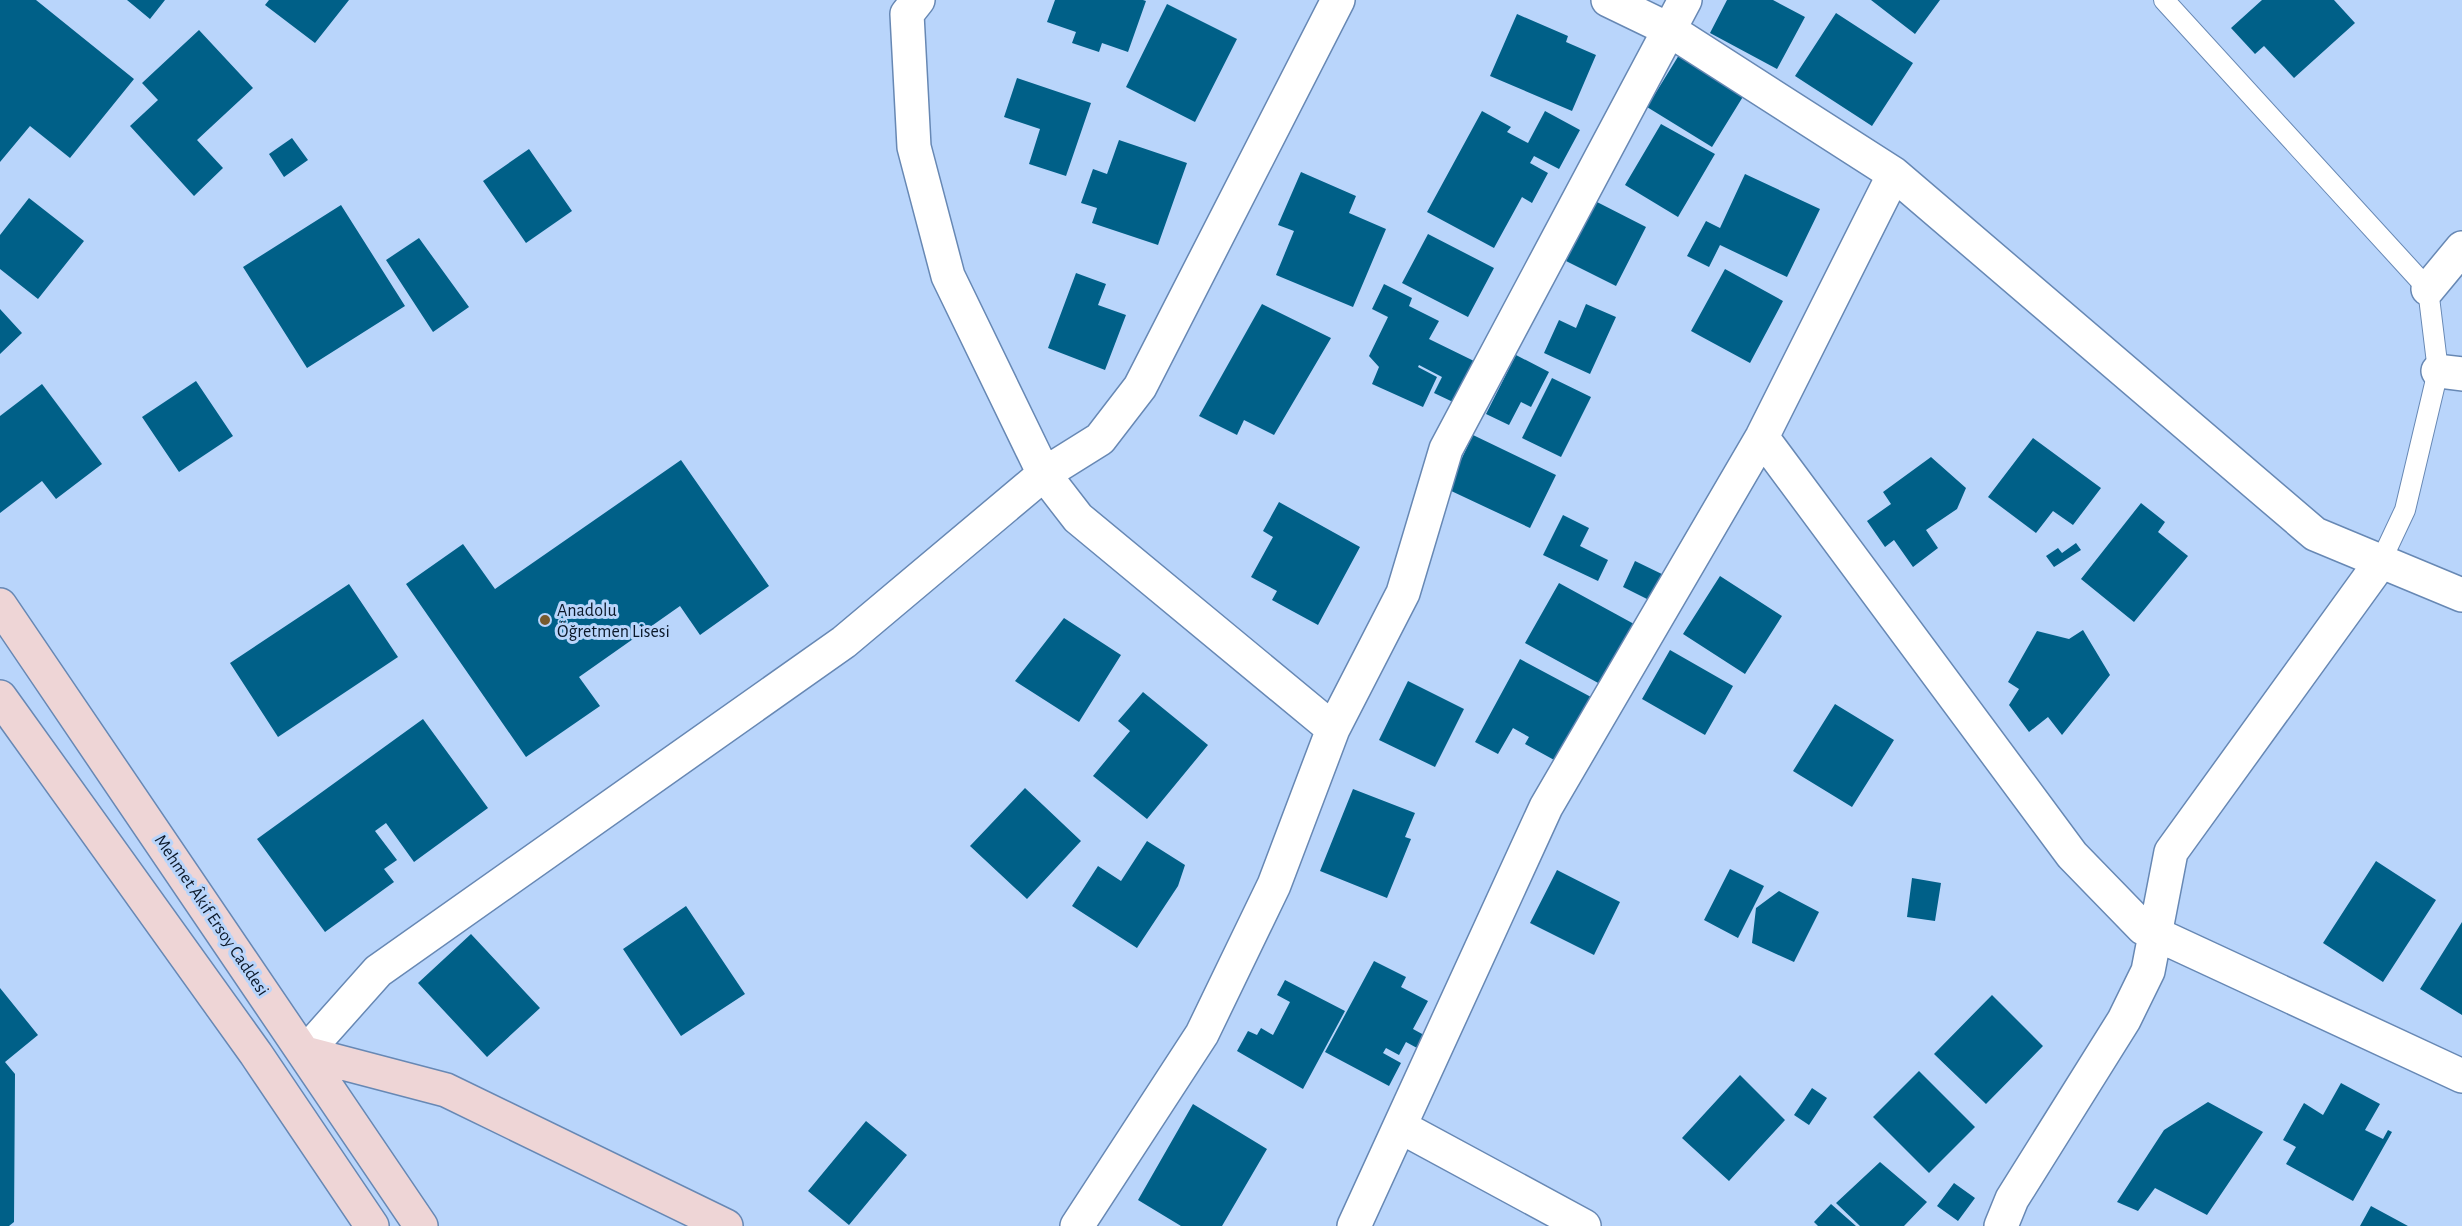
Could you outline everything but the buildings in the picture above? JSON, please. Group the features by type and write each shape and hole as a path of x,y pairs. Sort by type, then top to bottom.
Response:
{"main road":[{"name":"Mehmet Âkif Ersoy Caddesi","path":"0,605 421,1226"},
{"path":"0,698 256,1054 372,1226"},
{"path":"305,1053 446,1090 726,1226"}],"street":[{"path":"305,1053 378,971 844,642 1044,474 1100,439 1140,387 1338,0"},
{"path":"1608,0 1668,29 1894,174 2314,534 2462,595"},
{"path":"1077,1226 1202,1034 1274,885 1333,729 1404,592 1446,449 1685,0"},
{"path":"904,5 914,147 948,276 1044,474 1078,518 1333,729"},
{"path":"1354,1226 1546,807 1762,437 1894,174"},
{"path":"2428,289 2462,248"},
{"path":"1762,437 2072,855 2142,928 2462,1076"},
{"path":"2001,1226 2012,1199 2124,1020 2148,970 2171,852 2380,563"},
{"path":"1401,1127 1584,1226"}],"lane":[{"path":"2164,0 2428,289 2450,372 2405,510 2380,563"}],"place":[{"name":"Anadolu Öğretmen Lisesi","path":"545,620"}]}
